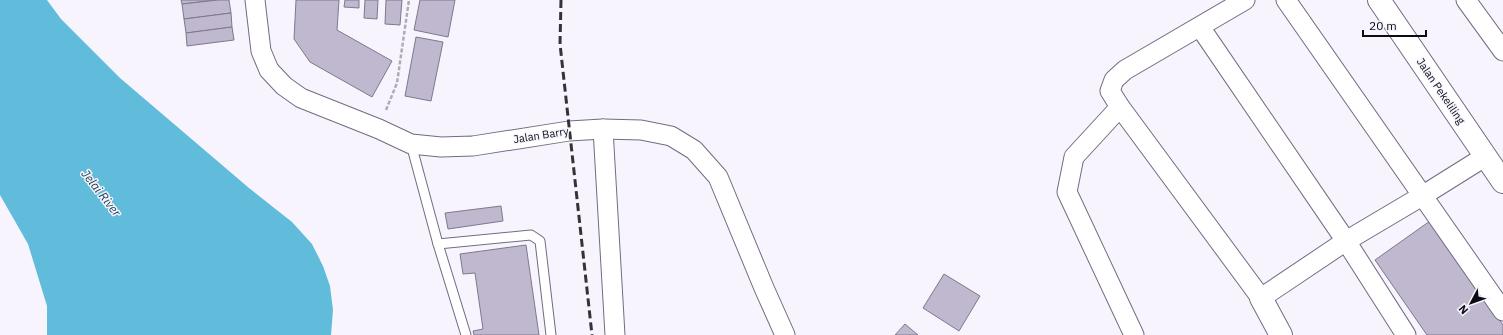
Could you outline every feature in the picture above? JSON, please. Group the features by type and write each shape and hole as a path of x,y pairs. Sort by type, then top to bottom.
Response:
{"street":[{"name":"Jalan Barry","path":"255,0 261,51 268,70 284,86 301,98 379,129 411,144 441,148 473,146 569,130 641,130 672,136 694,150 718,177 785,335"},
{"path":"1246,0 1125,70 1114,80 1110,91 1120,107 1261,298 1281,335"},
{"path":"1286,0 1503,311"},
{"name":"Jalan Pekeliling","path":"1378,0 1503,182"},
{"path":"1466,0 1503,51"},
{"path":"1200,27 1346,241 1406,335"},
{"path":"1120,107 1074,157 1068,192 1134,335"},
{"path":"603,129 614,335"},
{"path":"1261,298 1346,241 1486,156"}],"lane":[{"path":"411,144 438,244 466,335"},
{"path":"438,244 532,236 540,241 550,335"}],"path":[{"path":"379,129 397,83 409,0"}],"water":[{"name":"Jelai River","path":"0,0 47,0 61,19 120,78 249,188 292,222 312,244 323,266 330,286 333,310 331,335 47,335 47,306 28,244 0,195"}],"building":[{"path":"181,0 218,0 182,4"},
{"path":"229,0 231,13 184,19 182,4"},
{"path":"296,0 339,0 337,30 392,61 372,97 310,62 294,39"},
{"path":"345,0 359,0 359,8 344,7"},
{"path":"365,0 378,0 377,19 364,18"},
{"path":"386,0 402,0 400,25 385,24"},
{"path":"420,0 455,0 448,37 414,30"},
{"path":"231,13 232,27 186,33 184,19"},
{"path":"232,27 234,40 187,46 186,33"},
{"path":"416,37 443,42 431,101 405,96"},
{"path":"501,206 503,221 448,229 445,213"},
{"path":"1430,221 1503,325 1503,335 1427,335 1375,260"},
{"path":"526,245 539,335 474,335 473,331 483,329 475,273 463,274 460,254"},
{"path":"944,274 980,296 959,331 923,308"},
{"path":"905,324 918,335 895,335"}],"railway":[{"path":"561,0 560,44 592,335"}]}
